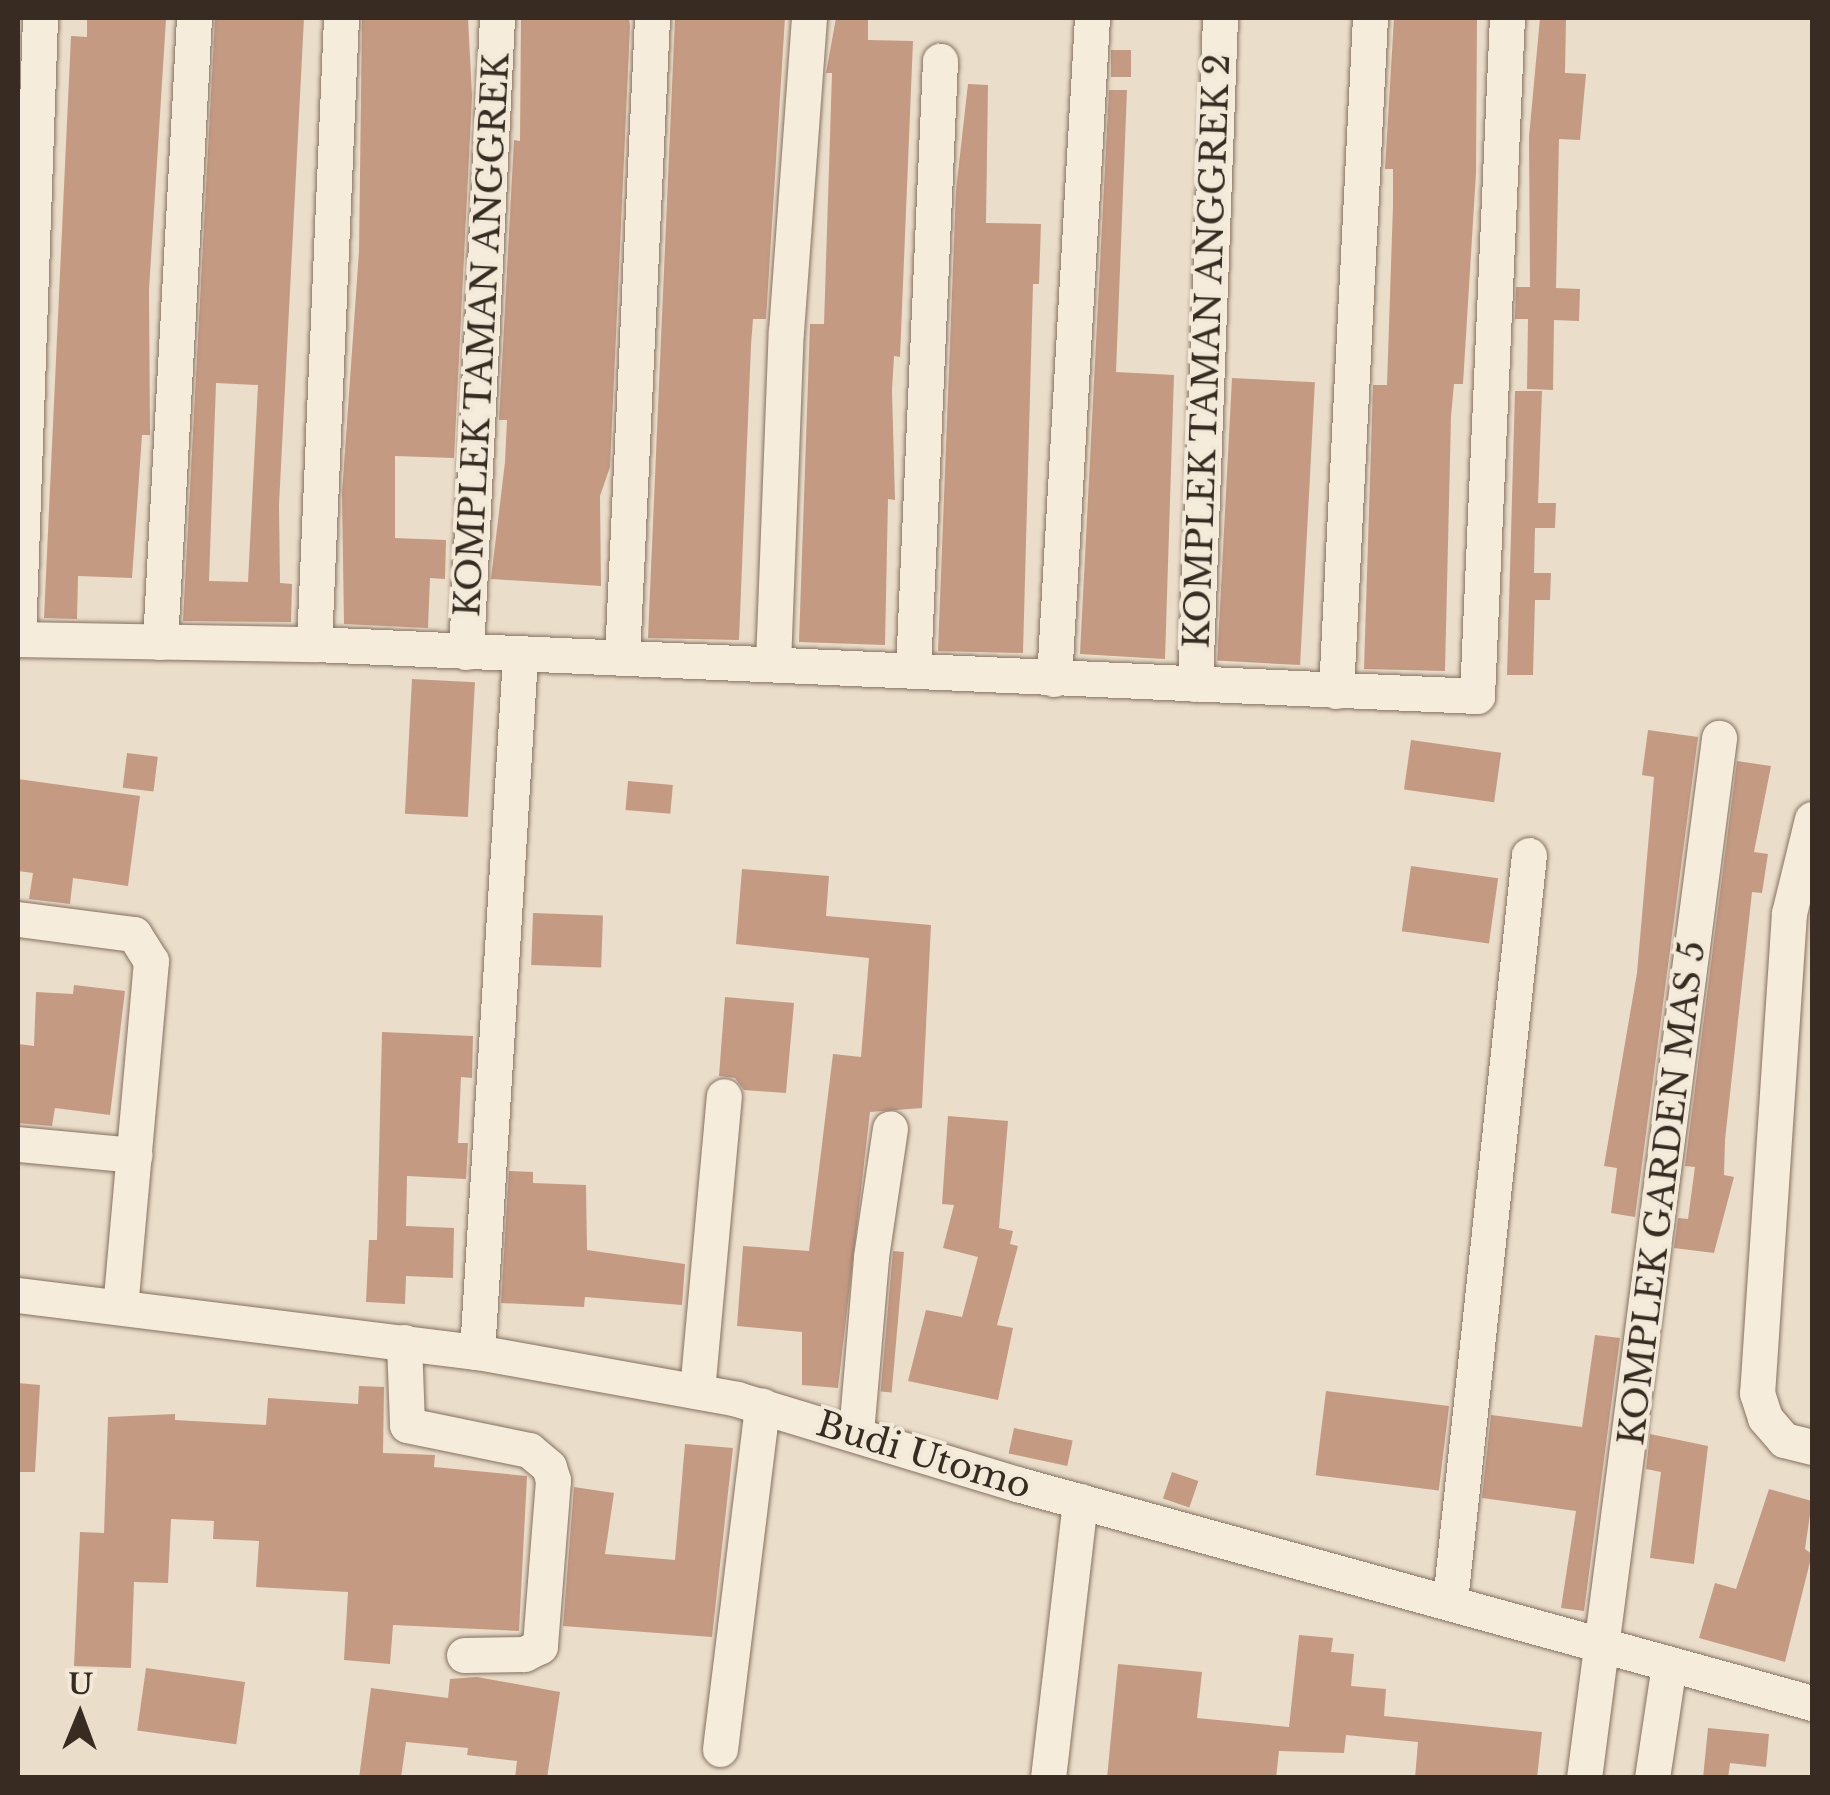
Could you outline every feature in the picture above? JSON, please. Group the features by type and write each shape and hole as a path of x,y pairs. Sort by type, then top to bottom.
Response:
{"street":[{"path":"40,18 18,639 314,644 1477,696 1497,175 1507,18"},
{"path":"160,642 194,18"},
{"path":"314,644 342,18"},
{"name":"KOMPLEK TAMAN ANGGREK","path":"466,652 497,18"},
{"path":"622,657 652,18"},
{"path":"773,663 786,331 809,18"},
{"path":"1054,679 1092,18"},
{"name":"KOMPLEK TAMAN ANGGREK 2","path":"1195,684 1220,18"},
{"path":"1336,691 1370,18"},
{"path":"913,670 940,61"},
{"path":"478,1352 520,656"},
{"name":"KOMPLEK GARDEN MAS 5","path":"1584,1778 1606,1647 1718,738"},
{"path":"1812,818 1789,914 1757,1393 1764,1418 1784,1440 1812,1447"},
{"path":"1450,1601 1528,856"},
{"path":"18,919 134,934 152,961 120,1305"},
{"path":"698,1391 724,1096"},
{"path":"856,1433 871,1258 890,1128"},
{"path":"18,1144 134,1156"},
{"name":"Budi Utomo","path":"18,1295 478,1352 698,1391 1812,1704"},
{"path":"404,1342 408,1425 529,1450 549,1466 553,1480 540,1646 524,1654 464,1655"},
{"path":"720,1750 762,1406"},
{"path":"1048,1778 1080,1501"},
{"path":"1652,1778 1669,1664"}],"building":[{"path":"87,18 166,19 149,290 150,435 142,435 132,578 78,576 77,619 44,618 71,36 87,37"},
{"path":"215,18 304,18 279,505 280,583 292,584 291,622 183,621","holes":["216,383 258,385 248,582 209,581"]},
{"path":"362,18 468,18 472,96 454,458 395,456 395,538 446,540 445,579 430,578 428,628 344,624 342,494 359,251"},
{"path":"521,18 629,18 610,467 600,496 601,586 491,579 505,462 507,420 499,420 514,140 520,141"},
{"path":"675,18 785,18 766,319 753,319 751,345 739,640 648,638"},
{"path":"836,18 868,18 868,40 913,41 900,357 894,356 892,390 895,500 888,499 885,645 799,642 810,324 824,324 832,73 826,73"},
{"path":"1394,18 1477,18 1476,173 1463,384 1454,384 1451,416 1445,671 1364,669 1373,385 1387,385 1393,169 1385,169"},
{"path":"1540,18 1566,18 1565,73 1586,74 1580,140 1559,139 1556,288 1580,289 1579,321 1554,320 1553,390 1527,389 1528,319 1515,319 1516,287 1530,287 1529,137"},
{"path":"1111,50 1131,50 1131,77 1111,77"},
{"path":"968,84 988,85 986,223 1041,224 1039,284 1033,284 1023,653 938,651 956,190"},
{"path":"1109,90 1127,90 1116,372 1174,375 1165,659 1080,654"},
{"path":"1232,378 1315,382 1300,665 1217,661"},
{"path":"1515,391 1542,391 1538,503 1556,503 1555,528 1535,528 1534,573 1551,573 1550,600 1535,600 1533,675 1507,675"},
{"path":"412,679 475,682 468,817 405,814"},
{"path":"1648,730 1698,737 1635,1217 1611,1213 1617,1168 1604,1166 1637,973 1654,777 1642,775"},
{"path":"1411,740 1501,753 1494,802 1404,790"},
{"path":"127,753 158,757 154,792 123,788"},
{"path":"1737,761 1771,766 1754,852 1768,854 1762,893 1752,892 1725,1140 1724,1175 1734,1177 1714,1253 1674,1248 1678,1218 1688,1219 1695,1167 1685,1166"},
{"path":"18,779 140,796 128,886 73,878 70,904 29,899 33,873 18,871"},
{"path":"628,781 673,785 670,814 625,810"},
{"path":"1411,866 1498,878 1489,944 1402,931"},
{"path":"742,869 829,876 826,916 931,925 922,1108 870,1112 838,1388 802,1385 802,1332 737,1326 743,1246 809,1251 833,1054 861,1057 869,958 736,944"},
{"path":"533,913 603,915 601,967 531,965"},
{"path":"74,985 125,991 110,1115 55,1108 52,1126 18,1123 18,1044 34,1046 36,992 73,994"},
{"path":"725,997 794,1003 786,1093 744,1090 735,1078 719,1076"},
{"path":"382,1032 473,1036 472,1078 461,1077 458,1143 468,1143 466,1179 407,1176 406,1226 454,1228 453,1278 406,1276 405,1304 366,1302 369,1240 377,1240"},
{"path":"948,1116 1008,1121 999,1228 1013,1231 1010,1244 1018,1246 997,1325 1013,1328 998,1400 908,1381 926,1310 962,1317 978,1257 943,1248 954,1205 942,1204"},
{"path":"509,1171 533,1172 533,1183 586,1185 587,1250 685,1264 682,1305 585,1297 584,1307 501,1303"},
{"path":"893,1251 904,1252 892,1392 881,1391"},
{"path":"1595,1335 1620,1338 1584,1611 1561,1608 1576,1511 1482,1498 1491,1415 1582,1427"},
{"path":"18,1383 40,1385 35,1472 18,1472"},
{"path":"359,1386 384,1387 383,1453 435,1455 434,1467 527,1476 519,1631 393,1625 390,1664 344,1660 348,1592 256,1587 259,1541 213,1539 214,1521 171,1519 168,1583 134,1582 131,1668 74,1666 80,1532 104,1533 108,1417 175,1414 175,1420 266,1425 268,1398 358,1404"},
{"path":"1326,1391 1449,1406 1439,1490 1316,1475"},
{"path":"1014,1428 1073,1440 1067,1466 1009,1453"},
{"path":"1650,1434 1708,1446 1694,1564 1650,1558 1661,1472 1646,1469"},
{"path":"685,1444 733,1448 712,1637 563,1626 574,1487 614,1493 605,1554 675,1560"},
{"path":"1172,1472 1198,1481 1189,1508 1163,1498"},
{"path":"1769,1489 1812,1501 1805,1549 1812,1554 1785,1662 1699,1638 1715,1583 1736,1589"},
{"path":"1299,1635 1333,1638 1331,1652 1354,1654 1351,1686 1386,1689 1384,1716 1542,1732 1537,1778 1415,1778 1418,1742 1346,1735 1344,1753 1279,1751 1276,1778 1107,1778 1118,1664 1202,1672 1197,1718 1289,1727"},
{"path":"146,1668 245,1682 236,1744 137,1730"},
{"path":"477,1677 560,1692 547,1778 515,1778 517,1761 467,1755 468,1748 406,1742 401,1778 359,1778 371,1688 448,1698 450,1679"},
{"path":"1708,1728 1769,1734 1766,1767 1730,1763 1728,1778 1703,1778"}]}
